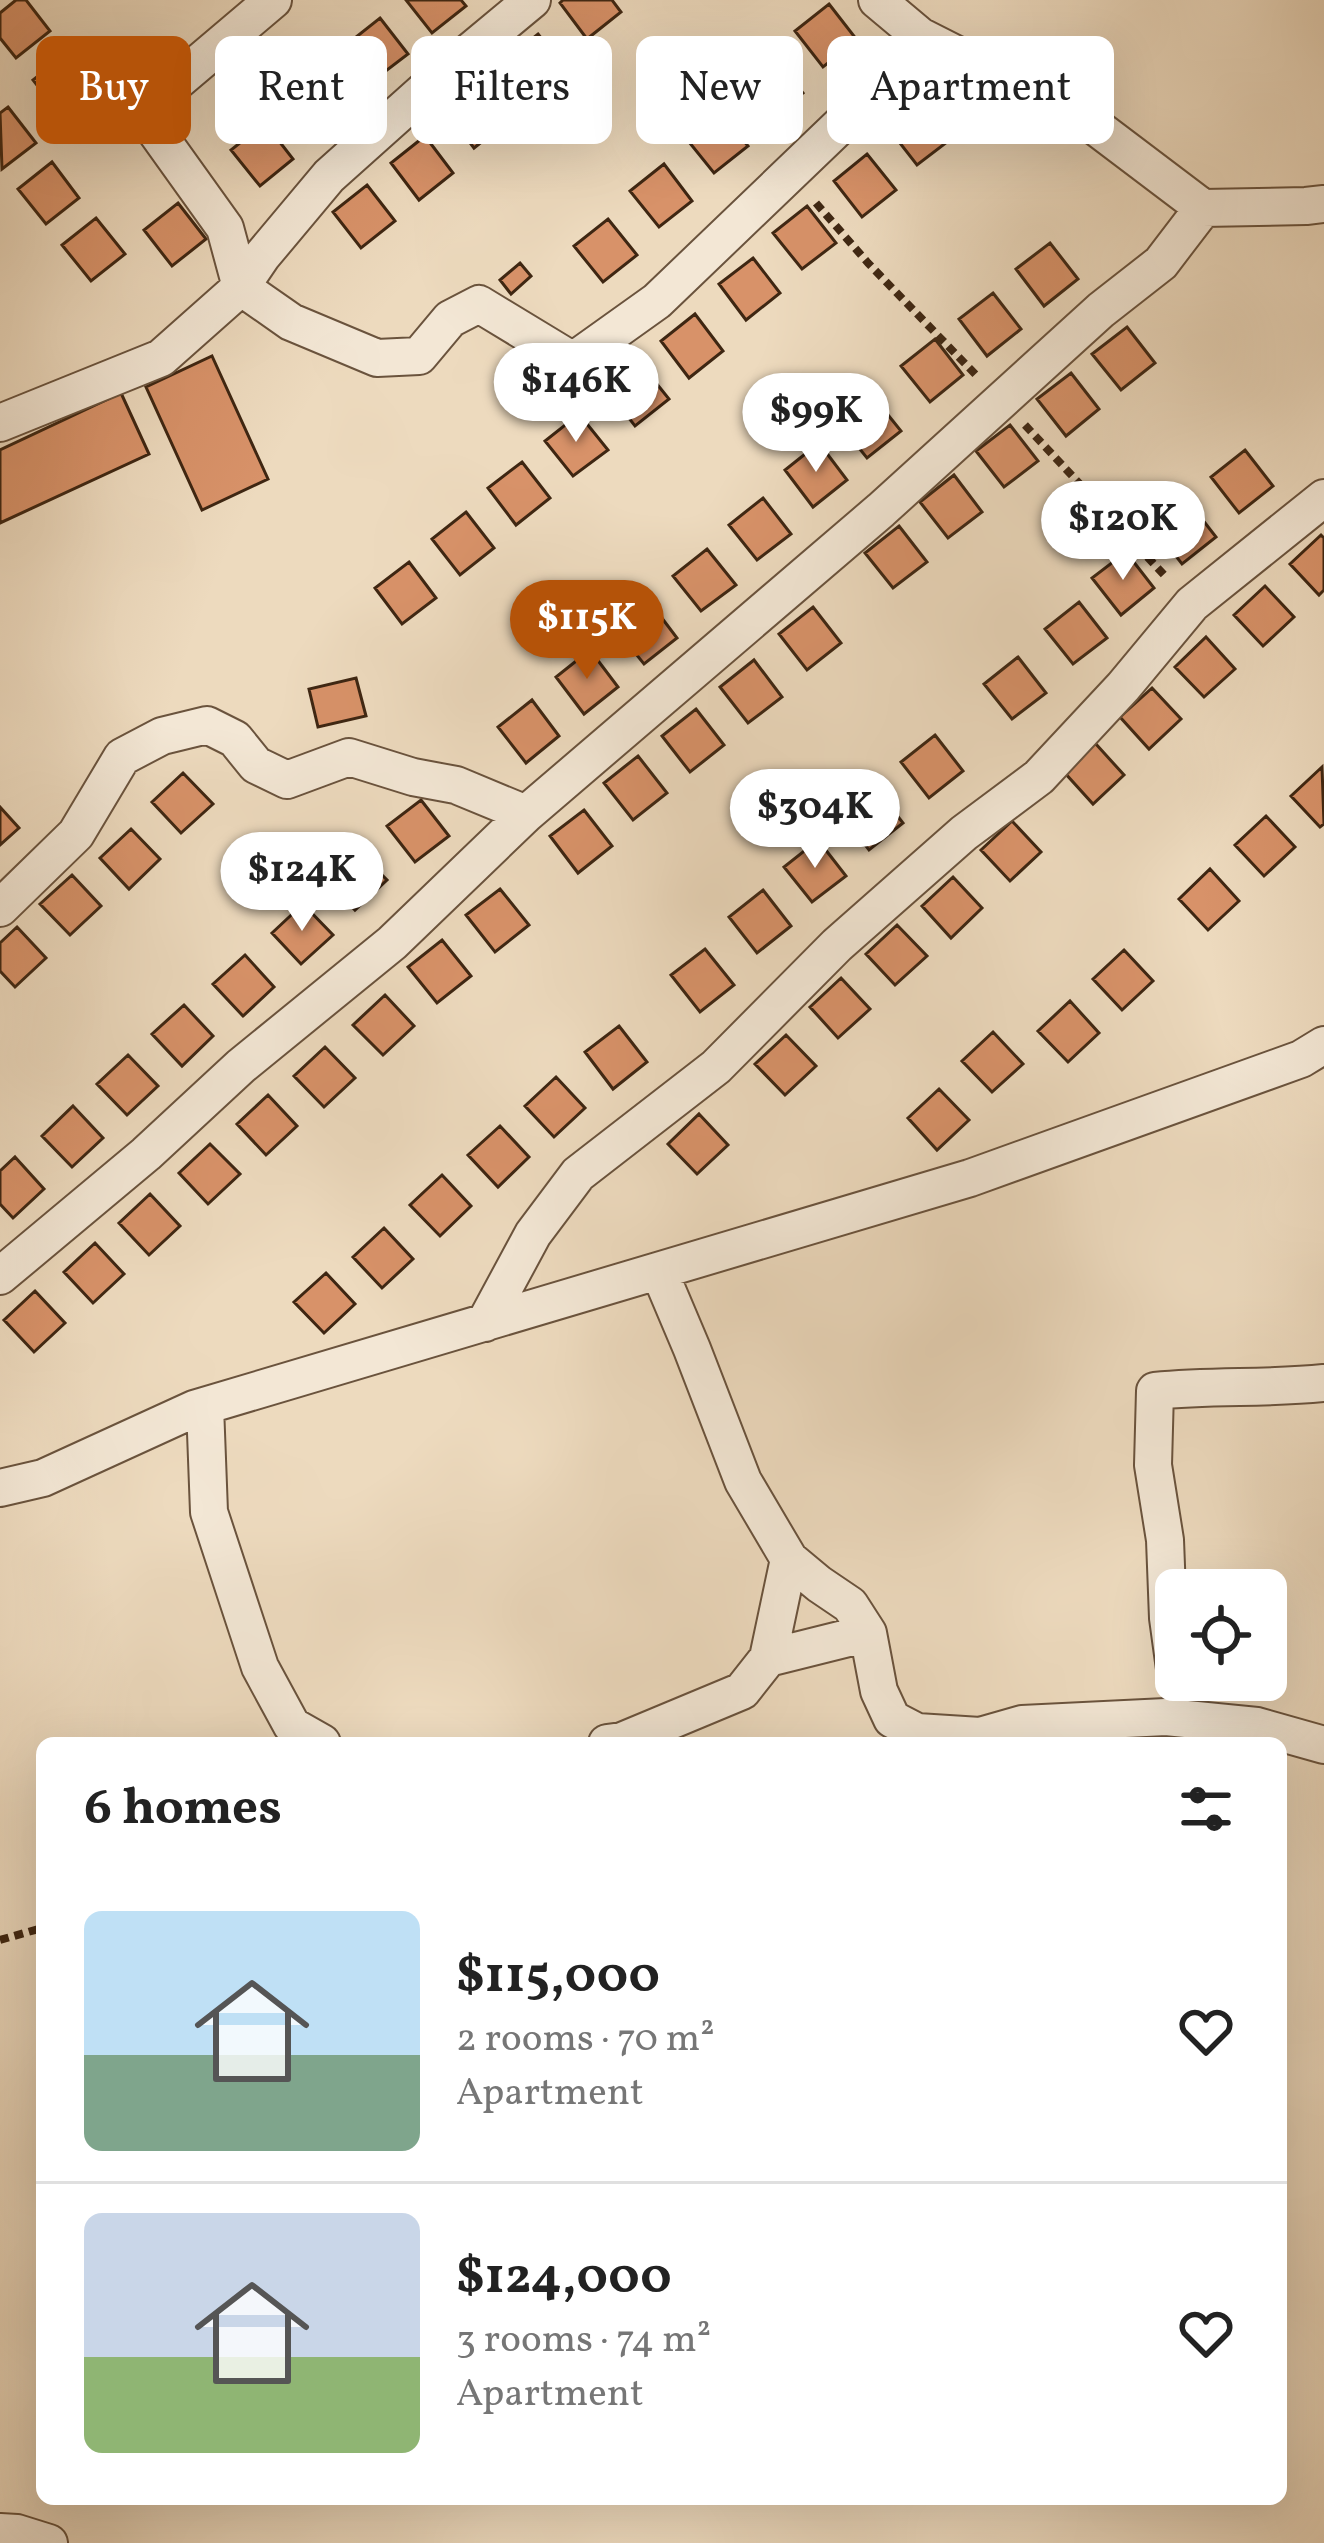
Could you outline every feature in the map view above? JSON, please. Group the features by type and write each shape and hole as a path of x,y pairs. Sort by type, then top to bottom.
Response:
{"street":[{"path":"272,0 168,89 147,118 225,228 242,287 291,322 377,358 419,356 450,319 479,304 573,361 657,301 827,138"},
{"path":"0,423 161,358 242,287 329,176 532,0"},
{"path":"877,0 920,36"},
{"path":"1114,141 1203,208 1324,204"},
{"path":"0,1276 392,943 526,814 881,510 1101,310 1161,263 1203,208"},
{"path":"485,1323 532,1234 578,1174 716,1067 837,946 964,833 1039,777 1192,604 1324,498"},
{"path":"0,908 76,834 122,757 162,736 207,725 235,739 256,765 287,779 349,757 413,777 456,784 526,814"},
{"path":"0,1488 43,1478 205,1406 970,1178 1316,1063"},
{"path":"659,1271 743,1481 789,1559 850,1605 868,1633 879,1691 893,1731 980,1736 1022,1724 1182,1718 1257,1726 1324,1745"},
{"path":"1166,1569 1153,1465 1155,1391 1324,1383"},
{"path":"205,1406 209,1512 260,1667 292,1726 311,1737"},
{"path":"632,1737 742,1691 768,1658 789,1559"},
{"path":"768,1658 868,1633"},
{"path":"1179,1701 1182,1718"},
{"path":"0,2532 49,2543"}],"path":[{"path":"0,1940 36,1930"}],"building":[{"path":"16,0 26,0 50,31 36,36 36,42 16,58 0,38 0,13"},
{"path":"406,0 461,0 466,6 432,33"},
{"path":"612,0 621,12 585,36 560,3"},
{"path":"829,4 854,36 827,36 823,67 795,31"},
{"path":"380,18 408,54 387,70 387,36 357,36"},
{"path":"8,107 36,143 2,169 0,113"},
{"path":"239,144 281,144 293,159 260,186 231,150"},
{"path":"415,144 431,144 453,173 419,200 391,163"},
{"path":"691,144 746,144 748,146 714,173"},
{"path":"901,144 944,144 917,165"},
{"path":"867,154 896,190 862,217 834,181"},
{"path":"52,162 79,198 46,224 18,189"},
{"path":"664,164 692,201 659,227 630,191"},
{"path":"367,185 395,221 361,248 333,212"},
{"path":"178,203 206,239 172,266 144,230"},
{"path":"807,206 836,243 802,269 773,233"},
{"path":"96,218 125,254 91,281 62,245"},
{"path":"608,219 637,255 603,282 574,246"},
{"path":"1050,243 1078,279 1044,306 1016,269"},
{"path":"753,258 780,293 746,320 719,284"},
{"path":"520,263 531,276 511,294 500,280"},
{"path":"993,293 1021,329 987,356 959,319"},
{"path":"695,314 723,351 689,378 661,341"},
{"path":"1127,327 1155,363 1121,390 1092,354"},
{"path":"935,339 963,375 930,402 901,366"},
{"path":"212,356 268,479 202,510 146,387"},
{"path":"640,363 669,399 635,426 607,390"},
{"path":"1071,373 1099,409 1066,436 1037,399"},
{"path":"121,393 149,454 0,523 0,450"},
{"path":"872,395 901,431 867,458 838,422"},
{"path":"579,414 608,450 573,476 545,441"},
{"path":"1010,425 1038,461 1004,487 976,451"},
{"path":"819,443 847,480 813,507 785,470"},
{"path":"1245,450 1273,486 1239,513 1211,477"},
{"path":"522,462 550,498 516,525 488,488"},
{"path":"954,475 982,512 948,538 920,502"},
{"path":"763,498 791,534 757,560 729,525"},
{"path":"1188,501 1216,537 1182,564 1154,528"},
{"path":"466,512 494,548 460,575 432,539"},
{"path":"899,526 927,562 893,588 865,553"},
{"path":"1321,535 1324,590 1319,595 1290,564"},
{"path":"707,549 736,585 701,611 673,576"},
{"path":"1126,552 1154,588 1121,615 1092,578"},
{"path":"409,562 436,598 402,624 375,588"},
{"path":"1265,586 1294,617 1263,646 1234,615"},
{"path":"649,601 677,638 644,664 615,628"},
{"path":"1079,602 1107,638 1073,664 1045,629"},
{"path":"813,607 841,643 807,670 779,634"},
{"path":"1206,637 1235,669 1204,697 1175,667"},
{"path":"590,650 618,687 584,714 556,677"},
{"path":"1018,657 1046,693 1012,719 984,684"},
{"path":"754,660 782,697 748,723 720,687"},
{"path":"356,678 366,716 318,727 309,689"},
{"path":"1152,688 1181,719 1149,749 1120,717"},
{"path":"532,700 559,736 526,763 498,727"},
{"path":"696,709 724,745 690,772 662,736"},
{"path":"935,735 963,771 929,798 901,762"},
{"path":"1095,743 1124,775 1093,804 1064,772"},
{"path":"638,756 667,793 633,820 604,783"},
{"path":"1322,767 1324,824 1320,827 1291,796"},
{"path":"183,773 213,804 181,833 152,802"},
{"path":"875,787 903,823 869,850 841,814"},
{"path":"421,800 449,836 415,862 387,826"},
{"path":"0,807 19,828 0,845"},
{"path":"584,810 612,846 578,873 550,836"},
{"path":"1266,816 1295,847 1264,876 1235,845"},
{"path":"1012,821 1041,852 1010,881 981,850"},
{"path":"131,829 160,859 129,889 100,858"},
{"path":"818,840 846,876 812,902 784,867"},
{"path":"357,850 387,880 355,910 326,878"},
{"path":"1210,869 1239,901 1208,930 1179,899"},
{"path":"72,875 101,906 70,935 40,904"},
{"path":"953,877 982,908 951,938 922,906"},
{"path":"500,889 529,925 495,952 466,915"},
{"path":"763,890 791,926 757,953 729,917"},
{"path":"303,904 333,935 301,964 272,933"},
{"path":"897,925 927,956 895,985 866,954"},
{"path":"17,927 46,958 15,987 0,971 0,943"},
{"path":"442,940 471,976 437,1003 408,967"},
{"path":"705,949 734,985 700,1012 671,975"},
{"path":"1124,950 1153,981 1122,1010 1093,979"},
{"path":"245,955 274,987 243,1016 213,984"},
{"path":"841,978 870,1009 838,1038 810,1007"},
{"path":"385,995 414,1026 383,1055 353,1025"},
{"path":"1070,1001 1099,1033 1068,1062 1038,1031"},
{"path":"184,1005 213,1036 182,1066 152,1034"},
{"path":"619,1026 647,1062 613,1089 585,1052"},
{"path":"993,1032 1023,1064 992,1092 962,1061"},
{"path":"786,1035 816,1066 785,1095 755,1064"},
{"path":"325,1047 355,1078 324,1107 294,1076"},
{"path":"128,1055 158,1086 127,1115 97,1084"},
{"path":"556,1077 585,1108 554,1137 525,1106"},
{"path":"939,1089 969,1120 937,1150 908,1118"},
{"path":"268,1095 297,1126 266,1155 237,1124"},
{"path":"73,1106 103,1138 72,1167 42,1136"},
{"path":"699,1114 728,1145 697,1174 668,1144"},
{"path":"500,1126 529,1157 498,1187 468,1155"},
{"path":"210,1144 240,1174 208,1204 179,1173"},
{"path":"15,1157 44,1189 13,1218 0,1204 0,1171"},
{"path":"442,1175 471,1206 440,1236 410,1205"},
{"path":"150,1194 180,1226 149,1255 119,1223"},
{"path":"384,1228 413,1259 382,1288 353,1257"},
{"path":"95,1243 124,1274 93,1303 64,1272"},
{"path":"326,1273 355,1304 324,1333 294,1302"},
{"path":"35,1291 65,1323 34,1352 4,1320"}]}
